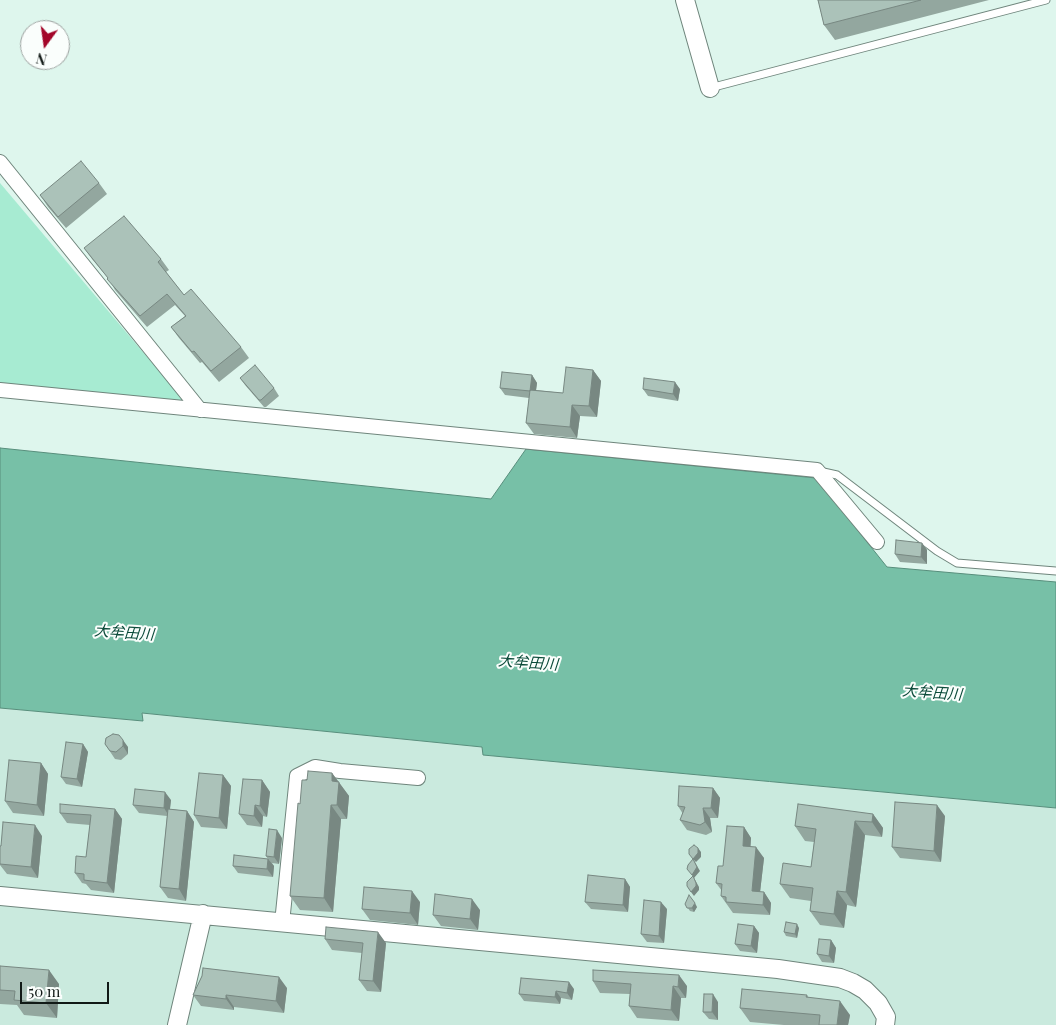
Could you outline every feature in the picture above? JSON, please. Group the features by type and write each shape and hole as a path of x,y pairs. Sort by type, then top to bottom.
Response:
{"street":[{"path":"685,0 710,88"},
{"path":"0,162 200,410"},
{"path":"0,390 816,470 877,542"},
{"path":"282,923 297,776 315,767 418,778"},
{"path":"0,896 768,968 840,978 865,990 878,1003 886,1017 885,1025"},
{"path":"176,1025 203,914"}],"lane":[{"path":"710,88 1046,0"},
{"path":"816,470 837,475 937,551 957,563 1056,571"}],"shaded area":[{"path":"0,183 186,403 0,384"},
{"path":"0,708 143,721 142,713 483,747 484,755 1056,808 1056,1025 0,1025"}],"water":[{"name":"大牟田川","path":"0,448 491,499 526,449 816,478 887,567 1056,582 1056,808 483,755 482,747 142,713 143,721 0,708"}],"building":[{"path":"818,0 921,0 824,25"},
{"path":"81,161 99,183 58,217 40,195"},
{"path":"124,216 161,259 158,262 184,295 191,289 241,347 211,371 171,327 186,316 167,294 140,316 107,279 84,248"},
{"path":"255,365 274,388 261,400 240,378"},
{"path":"566,367 593,370 589,406 572,405 570,427 526,423 530,390 563,393"},
{"path":"502,372 532,375 530,391 500,388"},
{"path":"644,378 675,382 673,394 643,389"},
{"path":"896,540 922,543 921,557 895,554"},
{"path":"113,734 119,735 123,740 123,746 116,752 110,751 105,744 106,738"},
{"path":"66,742 83,744 77,779 61,777"},
{"path":"9,760 41,763 37,805 5,801"},
{"path":"308,771 332,773 332,781 339,782 337,805 331,805 324,898 290,896 298,803 300,804 302,780 307,780"},
{"path":"199,773 223,775 219,818 194,815"},
{"path":"243,779 262,780 260,806 255,805 254,816 239,814"},
{"path":"679,786 713,788 711,808 703,808 705,822 700,825 680,820 685,807 678,806"},
{"path":"135,789 165,792 164,808 133,805"},
{"path":"895,802 937,805 934,851 892,847"},
{"path":"60,804 115,809 107,883 84,880 84,874 75,873 76,856 86,857 91,815 60,813"},
{"path":"798,804 873,814 872,822 855,821 846,892 837,891 834,914 810,911 813,888 780,884 783,863 811,867 816,829 795,826"},
{"path":"168,809 187,811 179,889 160,887"},
{"path":"3,822 35,825 31,867 0,864"},
{"path":"727,826 744,827 743,846 756,847 752,891 764,892 763,905 726,902 726,897 721,896 722,884 716,883 718,866 723,866"},
{"path":"269,829 277,830 274,857 266,856"},
{"path":"694,845 698,848 698,853 693,859 689,854 689,849"},
{"path":"234,855 268,859 267,869 233,866"},
{"path":"693,859 697,867 692,875 687,869"},
{"path":"588,875 625,879 623,905 585,902"},
{"path":"693,876 696,886 691,892 687,882"},
{"path":"364,887 412,891 410,913 362,909"},
{"path":"435,894 472,899 470,919 433,915"},
{"path":"689,895 695,903 692,908 687,908 685,904"},
{"path":"644,900 661,902 659,936 641,934"},
{"path":"786,922 797,924 795,934 784,932"},
{"path":"738,924 754,926 751,946 735,944"},
{"path":"326,927 378,932 373,981 359,980 363,943 325,939"},
{"path":"819,939 831,940 829,956 817,954"},
{"path":"0,966 49,970 46,1003 14,1000 15,991 0,990"},
{"path":"203,968 279,977 276,1001 226,995 226,999 193,995 202,976"},
{"path":"593,970 679,975 678,987 673,986 671,1010 629,1006 631,984 593,981"},
{"path":"521,978 569,982 567,993 556,991 555,997 519,994"},
{"path":"742,989 807,995 806,997 840,1001 837,1025 819,1025 820,1015 740,1008"},
{"path":"704,994 713,994 712,1012 703,1012"}]}
